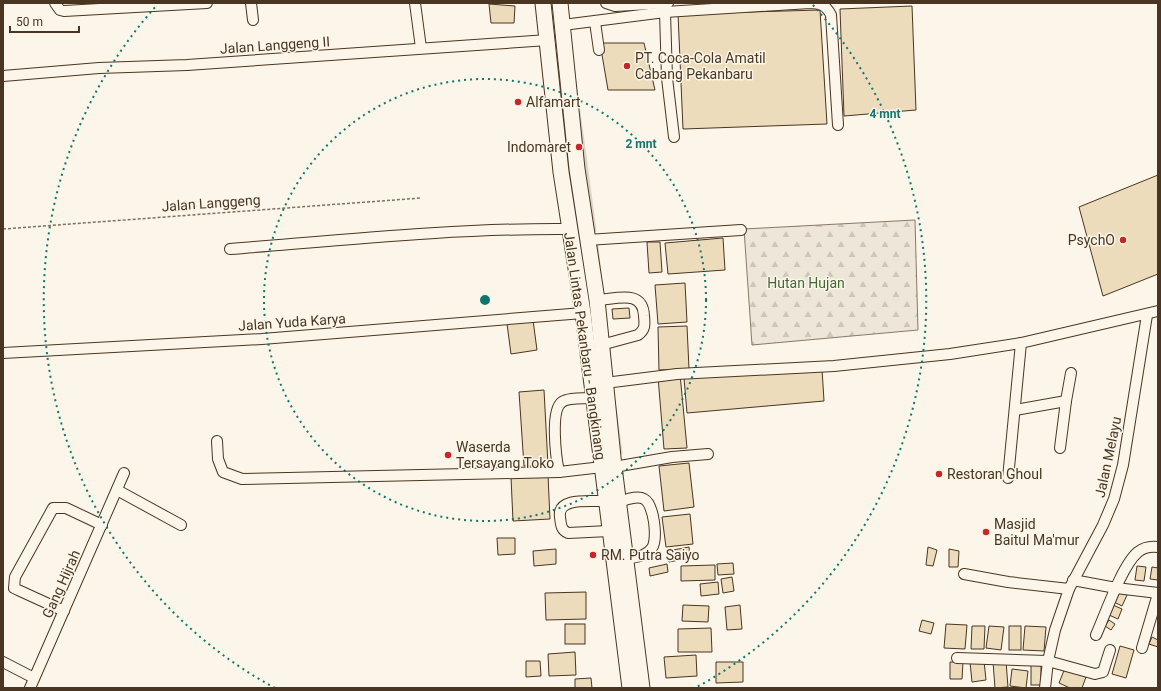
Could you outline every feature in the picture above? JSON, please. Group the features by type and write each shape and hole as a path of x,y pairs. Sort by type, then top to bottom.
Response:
{"highway":[{"name":"Jalan Lintas Pekanbaru - Bangkinang","path":"543,3 561,172 583,313 593,398 608,467 613,501 627,559 642,688"},
{"name":"Jalan Lintas Pekanbaru - Bangkinang","path":"560,3 577,169 597,300 605,383 608,467"},
{"path":"561,172 577,169"},
{"name":"Jalan Lintas Pekanbaru - Bangkinang","path":"613,501 610,532 630,688"}],"street":[{"path":"55,3 60,10 64,11 102,6 206,3"},
{"path":"251,3 253,20"},
{"path":"415,3 420,48"},
{"path":"606,3 615,6 667,8 819,3 828,8 831,15 838,125"},
{"path":"563,24 595,22 667,8"},
{"path":"667,8 667,78 674,137"},
{"path":"595,22 599,50"},
{"name":"Jalan Langgeng II","path":"3,76 99,68 187,65 548,40"},
{"path":"230,249 415,234 510,229 569,229"},
{"path":"587,240 741,230"},
{"path":"597,300 631,298 638,300 644,307 645,326 642,332 638,335 601,345"},
{"path":"605,383 677,374 834,366 950,354 1021,343 1158,312"},
{"name":"Jalan Yuda Karya","path":"3,353 262,339 583,313"},
{"name":"Jalan Melayu","path":"1045,688 1048,661 1055,630 1071,584 1103,525 1114,499 1123,465 1147,315"},
{"path":"1008,478 1021,343"},
{"path":"1060,448 1071,373"},
{"path":"559,472 555,443 556,414 558,405 563,400 593,398"},
{"path":"1015,410 1066,402"},
{"path":"217,441 218,459 223,472 242,479 559,472 708,454"},
{"name":"Gang Hijrah","path":"30,688 124,472"},
{"path":"117,490 182,525"},
{"path":"610,532 568,533 561,526 559,512 563,505 569,502 613,501 637,498 644,499 649,505 653,515 656,540 653,547 644,554 627,559"},
{"path":"64,611 14,588 13,582 15,577 53,508 66,508 102,525"},
{"path":"1096,635 1116,588 1136,552 1144,547 1158,547"},
{"path":"964,574 1008,582 1071,584 1158,594 1142,648"},
{"path":"957,658 1048,661 1099,674 1103,672 1105,668 1110,650"},
{"path":"3,662 34,678"}],"path":[{"name":"Jalan Langgeng","path":"3,229 421,198"}],"green space":[{"name":"Hutan Hujan","path":"915,220 918,330 752,345 744,229"}],"building":[{"path":"489,4 515,6 514,23 491,23"},
{"path":"912,6 916,110 844,116 840,9"},
{"path":"820,10 827,124 683,129 678,14"},
{"name":"PT. Coca-Cola Amatil Cabang Pekanbaru","path":"600,43 644,43 655,90 608,90"},
{"name":"PsychO","path":"1158,175 1158,274 1103,296 1079,207"},
{"path":"723,238 725,270 668,274 665,243"},
{"path":"647,242 660,242 662,272 649,273"},
{"path":"685,283 687,322 658,324 655,285"},
{"path":"629,308 630,318 613,319 612,309"},
{"path":"533,320 537,350 511,354 507,324"},
{"path":"687,326 689,369 659,370 658,327"},
{"path":"822,369 824,401 687,413 684,378"},
{"path":"680,374 687,448 664,449 658,377"},
{"path":"544,390 548,465 524,466 519,392"},
{"path":"689,463 694,507 664,511 659,466"},
{"path":"548,475 550,519 513,521 511,477"},
{"path":"690,514 693,544 666,547 662,517"},
{"path":"497,538 515,538 515,554 498,555"},
{"path":"689,547 690,558 669,562 668,551"},
{"path":"928,547 937,550 933,566 926,565"},
{"path":"556,549 556,564 534,566 533,551"},
{"path":"949,549 959,551 958,567 949,567"},
{"path":"733,563 734,574 718,575 717,564"},
{"path":"667,564 668,572 650,576 649,568"},
{"path":"715,565 715,580 681,581 681,566"},
{"path":"1137,566 1146,567 1144,581 1135,580"},
{"path":"1152,567 1158,568 1158,580 1150,579"},
{"path":"732,577 734,591 723,593 721,579"},
{"path":"718,582 719,594 701,596 700,584"},
{"path":"1119,590 1128,593 1122,606 1114,602"},
{"path":"586,592 586,619 546,620 545,593"},
{"path":"683,605 709,606 708,622 682,621"},
{"path":"740,605 742,629 727,630 725,607"},
{"path":"1113,605 1122,609 1118,619 1109,615"},
{"path":"922,620 934,623 931,634 919,631"},
{"path":"1109,620 1115,624 1111,630 1105,626"},
{"path":"565,624 585,624 585,644 565,644"},
{"path":"946,624 967,625 965,649 944,648"},
{"path":"972,626 985,626 984,649 971,649"},
{"path":"989,626 1004,627 1001,650 986,648"},
{"path":"1009,626 1021,626 1021,650 1009,650"},
{"path":"1025,626 1046,627 1044,651 1023,650"},
{"path":"711,628 712,652 678,652 678,629"},
{"path":"1152,637 1158,640 1158,647 1149,644"},
{"path":"1120,646 1134,650 1126,678 1112,674"},
{"path":"575,652 576,675 549,676 548,654"},
{"path":"696,655 697,676 666,678 664,657"},
{"path":"526,661 540,661 541,676 526,677"},
{"path":"984,661 986,680 972,682 970,662"},
{"path":"1006,661 1008,687 995,688 993,662"},
{"path":"716,662 743,662 743,682 716,683"},
{"path":"950,662 963,662 962,679 950,679"},
{"path":"1031,664 1041,664 1041,685 1031,685"},
{"path":"1065,668 1086,677 1082,688 1070,688 1059,683"},
{"path":"1012,669 1028,671 1026,688 1010,686"},
{"path":"591,678 592,688 575,688 575,679"}],"waterway":[{"path":"575,82 595,231"},
{"path":"597,246 600,274"},
{"path":"615,407 621,453"}],"place":[{"name":"PT. Coca-Cola Amatil Cabang Pekanbaru","path":"627,66"},
{"name":"Alfamart","path":"518,102"},
{"name":"Indomaret","path":"579,147"},
{"name":"PsychO","path":"1123,240"},
{"name":"Waserda Tersayang Toko","path":"448,455"},
{"name":"Restoran Ghoul","path":"939,474"},
{"name":"Masjid Baitul Ma'mur","path":"986,532"},
{"name":"RM. Putra Saiyo","path":"593,555"}]}
